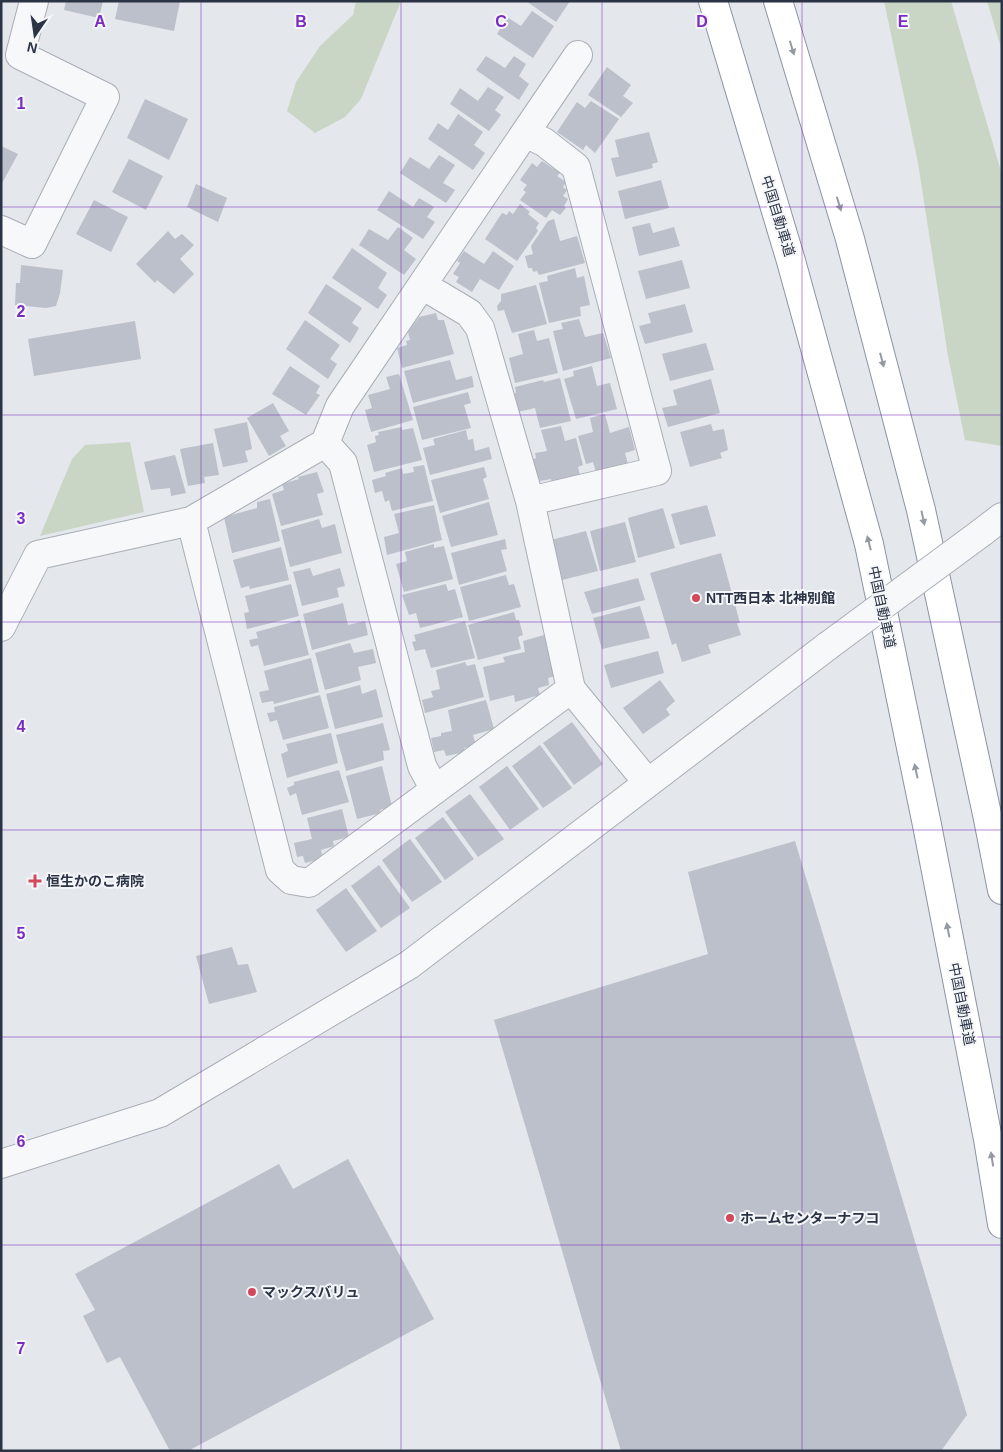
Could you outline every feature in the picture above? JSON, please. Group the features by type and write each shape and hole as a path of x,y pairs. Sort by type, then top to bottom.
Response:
{"highway":[{"name":"中国自動車道","path":"714,1 791,261 869,544 985,1119 1002,1224"},
{"path":"778,1 850,240 921,510 1002,890"}],"street":[{"path":"1,230 32,244 105,96 11,51 34,1"},
{"path":"1,627 38,555 191,521 325,442 340,406 578,55"},
{"path":"525,133 544,142 576,167 657,471 530,502"},
{"path":"422,285 469,313 480,328 530,502 571,689 648,783"},
{"path":"325,442 343,463 422,766 435,790"},
{"path":"191,521 280,870 291,880 309,884 571,689"},
{"path":"1,1164 160,1113 409,965 828,644 991,525"}],"green space":[{"path":"356,1 401,1 361,99 345,117 315,133 287,111 296,82 320,46 353,15"},
{"path":"884,1 951,1 1002,174 1002,446 965,440 948,356 918,163"},
{"path":"987,1 1002,1 1002,51"},
{"path":"130,442 144,512 40,536 72,459 85,445"}],"building":[{"path":"66,1 103,1 99,18 64,10"},
{"path":"119,1 180,1 174,31 115,19"},
{"path":"526,1 570,1 556,22"},
{"path":"532,11 554,26 533,58 497,34 507,17 521,26"},
{"path":"486,56 505,68 514,56 526,64 519,76 529,84 519,100 476,70"},
{"path":"607,67 631,85 623,96 633,103 621,117 588,95"},
{"path":"488,87 504,97 495,110 501,115 489,131 450,104 460,88 478,101"},
{"path":"145,99 188,119 169,160 127,138"},
{"path":"591,101 619,119 595,153 586,145 583,150 557,132 577,102 585,108"},
{"path":"458,114 483,132 474,145 485,153 473,170 428,139 438,123 448,130"},
{"path":"649,132 658,162 652,164 653,168 616,177 611,158 619,157 615,140"},
{"path":"1,146 18,154 1,185"},
{"path":"439,155 455,165 443,183 455,190 446,203 400,173 410,157 429,169"},
{"path":"129,159 163,176 146,210 112,192"},
{"path":"542,161 560,173 557,176 566,182 563,187 567,190 563,196 568,199 564,206 566,208 560,215 552,210 546,218 520,200 526,192 523,190 527,185 520,180 532,163 537,167"},
{"path":"661,180 669,208 625,219 618,191"},
{"path":"196,184 227,198 218,222 187,207"},
{"path":"389,191 413,207 419,198 434,207 427,217 435,222 423,239 377,210"},
{"path":"94,200 128,217 111,252 76,234"},
{"path":"520,204 539,223 536,228 538,231 517,261 485,239 502,213 507,215 509,211 513,214"},
{"path":"554,219 560,241 577,236 585,263 539,275 537,271 533,272 532,268 528,268 525,256 533,254 531,246 548,221"},
{"path":"650,223 653,233 674,227 680,246 639,256 632,227"},
{"path":"398,227 413,238 404,250 416,259 404,275 359,245 369,229 388,240"},
{"path":"168,231 175,239 182,234 194,245 180,259 194,274 174,294 157,280 155,283 136,264"},
{"path":"352,248 387,273 378,288 387,295 378,309 332,278"},
{"path":"464,251 484,264 493,251 514,266 499,290 480,279 472,292 456,282 459,277 453,274 460,263 457,261"},
{"path":"682,260 690,288 646,299 638,271"},
{"path":"21,265 63,270 56,306 46,308 15,305 16,283 20,283"},
{"path":"575,268 577,278 584,276 590,305 580,307 581,316 549,323 539,283 548,281 547,276"},
{"path":"326,284 362,308 352,323 359,328 350,343 308,313"},
{"path":"536,285 547,324 512,333 504,310 498,311 497,306 501,301 501,294"},
{"path":"685,304 693,332 645,344 639,326 651,323 648,313"},
{"path":"436,313 438,320 444,320 454,354 402,368 397,348 407,345 406,341 410,340 408,332 419,317"},
{"path":"579,319 585,337 603,333 611,358 563,371 553,331 563,329 561,323"},
{"path":"305,320 340,345 330,359 337,364 328,379 286,349"},
{"path":"135,321 141,359 34,376 28,339"},
{"path":"534,330 537,341 549,338 558,373 515,383 509,358 523,354 518,334"},
{"path":"706,343 714,370 670,381 662,354"},
{"path":"450,360 456,380 472,376 474,387 413,403 404,371"},
{"path":"290,366 320,386 316,393 320,395 306,415 272,394"},
{"path":"592,366 597,386 610,383 617,409 576,419 564,379 574,376 573,371"},
{"path":"399,374 413,420 371,432 365,410 372,408 368,395 390,389 386,377"},
{"path":"560,378 571,421 540,428 535,408 518,412 513,394 516,393 515,387"},
{"path":"711,379 720,413 668,427 662,408 677,405 673,390"},
{"path":"468,392 471,403 464,405 471,428 422,440 413,407"},
{"path":"273,403 289,431 280,436 286,446 269,456 247,418"},
{"path":"605,414 610,433 629,427 635,450 625,453 628,464 596,472 593,462 586,464 578,436 593,432 590,418"},
{"path":"247,422 252,449 245,451 248,462 223,467 214,429"},
{"path":"711,424 713,431 724,429 728,450 720,453 722,458 690,467 680,432"},
{"path":"561,426 565,441 576,438 583,465 578,467 580,475 552,483 551,479 540,481 539,478 536,478 531,460 536,458 535,453 547,451 541,430"},
{"path":"402,427 402,430 413,428 422,460 374,472 367,445 376,442 375,436 379,435 378,432"},
{"path":"466,430 468,440 473,439 475,451 489,447 492,459 430,475 423,448 435,445 433,439"},
{"path":"213,443 219,475 204,477 205,483 188,486 180,449"},
{"path":"175,455 186,493 171,496 170,488 151,490 144,462"},
{"path":"424,465 433,501 392,511 389,500 385,502 382,491 375,493 372,480 386,476 385,473 402,468 403,474 414,472 413,467"},
{"path":"484,467 487,477 483,479 489,499 440,513 431,480"},
{"path":"317,472 324,492 317,494 323,515 281,526 272,494 284,490 282,484"},
{"path":"270,499 280,541 232,553 224,517 257,508 257,502"},
{"path":"489,502 498,535 451,547 442,516"},
{"path":"434,505 442,540 387,555 384,537 399,533 394,514"},
{"path":"707,505 716,536 680,545 671,514"},
{"path":"663,508 675,548 638,558 628,518"},
{"path":"319,519 322,528 335,524 342,553 290,567 281,530"},
{"path":"625,522 636,562 600,571 590,531"},
{"path":"586,531 598,571 562,580 551,540"},
{"path":"505,539 507,549 501,550 507,571 459,585 451,553"},
{"path":"434,544 434,548 444,546 453,579 404,592 396,564 407,561 405,552"},
{"path":"281,547 289,580 250,589 249,586 241,588 233,560"},
{"name":"NTT西日本 北神別館","path":"721,553 740,623 737,623 741,635 708,645 711,653 682,662 676,643 672,645 650,573"},
{"path":"310,568 313,576 340,568 345,586 337,588 339,597 302,606 293,572"},
{"path":"506,575 509,585 514,584 521,607 469,621 460,587"},
{"path":"638,578 645,600 592,614 584,592"},
{"path":"291,584 299,616 247,629 244,613 249,612 245,596"},
{"path":"446,584 448,591 455,589 463,617 420,628 416,613 409,615 402,595"},
{"path":"343,603 348,625 365,621 368,635 312,650 303,614"},
{"path":"640,606 650,638 602,649 593,618"},
{"path":"514,612 516,620 519,620 523,635 518,637 521,649 478,660 468,625"},
{"path":"300,620 309,655 264,666 258,645 251,647 249,640 258,638 256,632"},
{"path":"465,621 475,658 431,668 425,649 415,651 412,642 416,641 414,635"},
{"path":"544,635 555,676 548,678 549,685 538,688 540,695 515,702 514,695 490,701 483,667 505,662 503,657 525,652 523,641"},
{"path":"350,643 354,653 373,649 376,663 358,667 361,680 325,690 315,653"},
{"path":"658,651 664,673 611,688 604,665"},
{"path":"311,658 319,692 274,704 273,701 262,703 259,692 269,690 264,671"},
{"path":"465,662 467,666 475,664 484,697 425,713 422,700 433,697 431,691 440,689 436,670"},
{"path":"660,680 675,701 666,709 670,715 643,734 623,708"},
{"path":"360,685 362,694 376,689 383,717 335,729 326,694"},
{"path":"320,695 329,728 283,740 277,720 270,722 267,713 275,712 274,707"},
{"path":"486,700 494,729 473,735 476,745 464,748 466,752 446,756 444,750 434,752 431,738 441,736 441,733 452,731 448,710"},
{"path":"572,722 603,764 574,785 543,743"},
{"path":"383,723 390,750 383,751 384,760 346,771 336,735"},
{"path":"331,733 338,763 287,778 281,754 288,751 286,744"},
{"path":"540,745 572,788 543,808 512,766"},
{"path":"382,766 392,806 380,810 381,813 357,819 346,776"},
{"path":"507,766 539,809 510,830 479,787"},
{"path":"339,770 349,802 302,815 296,793 290,796 287,788 294,785 294,782"},
{"path":"470,794 504,839 478,857 445,812"},
{"path":"342,809 349,837 333,841 334,846 321,850 323,859 305,863 303,856 297,857 294,843 312,839 307,818"},
{"path":"443,817 474,859 445,880 415,838"},
{"path":"410,839 442,882 412,902 382,860"},
{"name":"ホームセンターナフコ","path":"795,841 967,1415 941,1451 621,1451 494,1020 708,954 688,872"},
{"path":"379,865 410,908 381,928 351,886"},
{"path":"346,888 377,931 346,952 316,910"},
{"path":"232,947 238,965 248,964 257,992 209,1004 196,956"},
{"name":"マックスバリュ","path":"348,1159 434,1319 188,1451 170,1451 120,1357 107,1363 83,1316 95,1310 75,1274 279,1164 293,1189"}],"place":[{"name":"NTT西日本 北神別館","path":"696,598"},
{"name":"恒生かのこ病院","path":"35,881"},
{"name":"ホームセンターナフコ","path":"730,1218"},
{"name":"マックスバリュ","path":"252,1292"}]}
